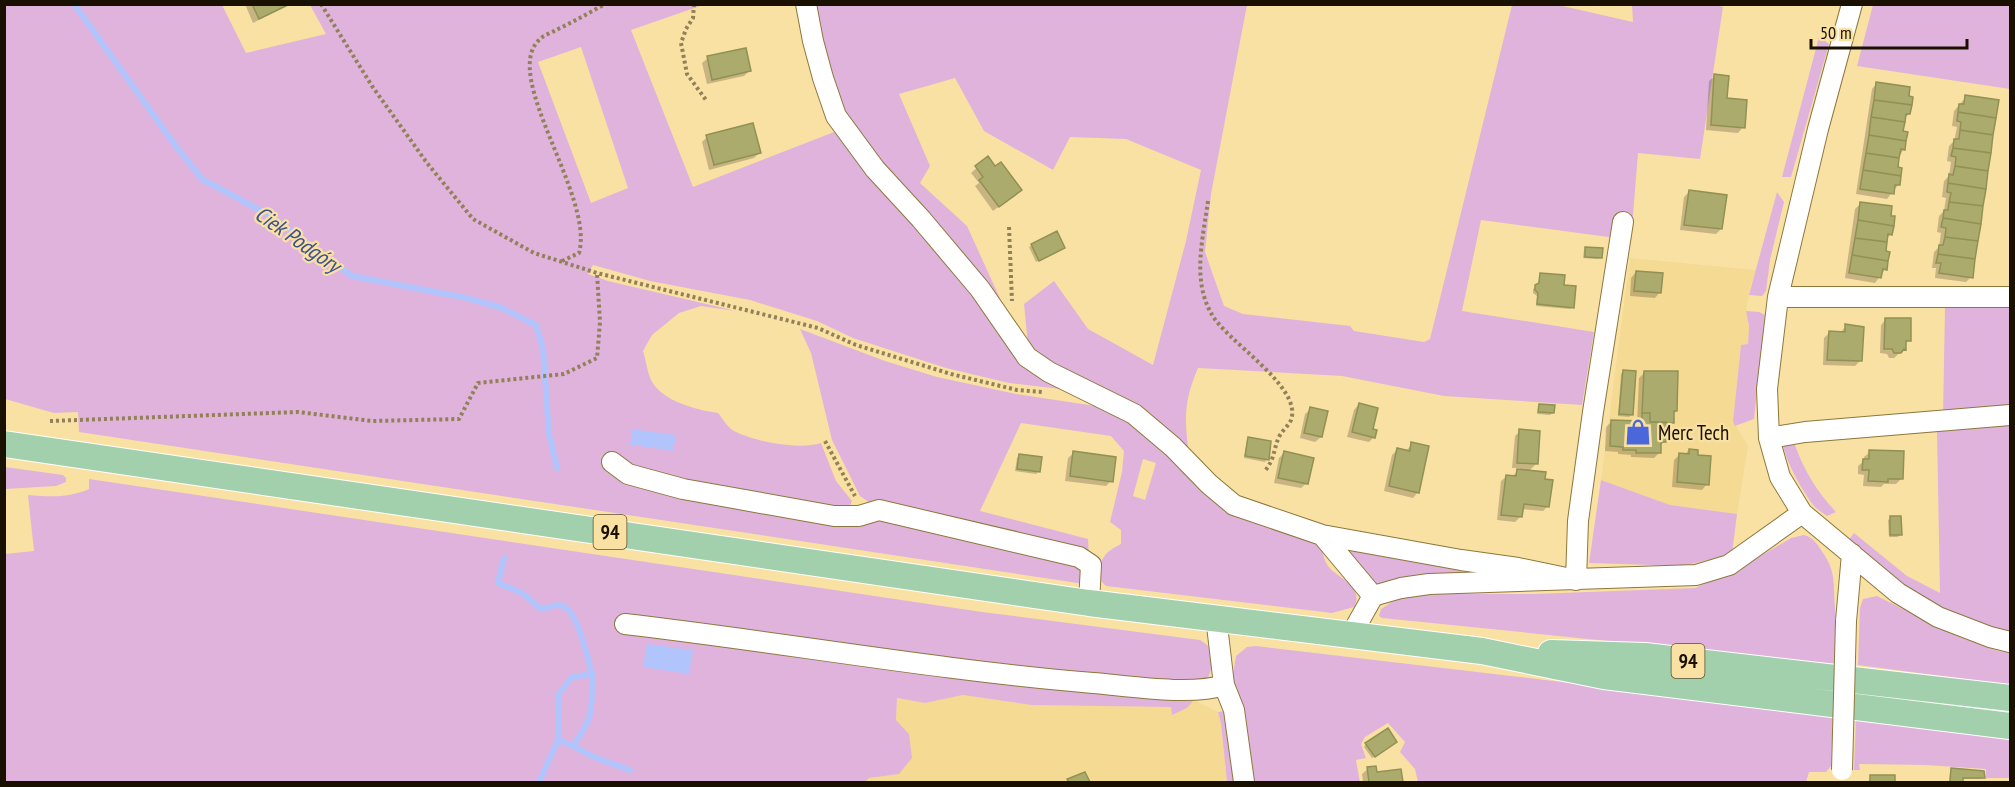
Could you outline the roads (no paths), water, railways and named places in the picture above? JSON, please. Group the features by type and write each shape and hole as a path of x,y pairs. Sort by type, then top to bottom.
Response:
{"main road":[{"name":"94","path":"4,444 1089,603 1482,651 1604,676 2010,726"},
{"name":"94","path":"1482,651 1645,656 2010,698"}],"street":[{"path":"806,4 818,60 836,116 875,169 980,289 1027,357 1049,372 1134,414 1173,447 1209,484 1234,505 1322,535 1576,580"},
{"path":"1852,4 1818,129 1778,297 1767,389 1769,438 1780,477 1802,513 1898,594 1938,617 1989,637 2010,642"},
{"path":"1576,580 1580,510 1623,222"},
{"path":"1778,297 2010,297"},
{"path":"1769,438 1804,432 2010,415"},
{"path":"612,462 628,474 683,489 834,516 859,516 879,510 1079,557 1091,565 1089,603"},
{"path":"1351,635 1373,596 1401,588 1429,584 1696,575 1729,565 1802,513"},
{"path":"1322,535 1373,596"},
{"path":"1843,776 1846,621 1852,554"},
{"path":"1216,617 1224,685 1234,710 1244,783"},
{"path":"625,624 1011,676 1152,688 1210,690 1224,685"}],"water":[{"path":"631,429 676,435 673,451 627,444 631,441"},
{"path":"647,644 693,650 689,674 643,667"}],"waterway":[{"name":"Ciek Podgóry","path":"74,4 202,179 267,214 352,276 467,298 502,308 536,325 543,349 549,434 557,468"},
{"name":"Ciek Podgóry","path":"504,558 498,583 522,593 541,609 559,605 566,608 581,634 592,674 572,677 558,695 558,740 539,782"},
{"path":"558,740 573,746 585,727 592,705 592,674"},
{"path":"573,746 594,757 630,770"}],"place":[{"name":"Merc Tech","path":"1638,432"}]}
